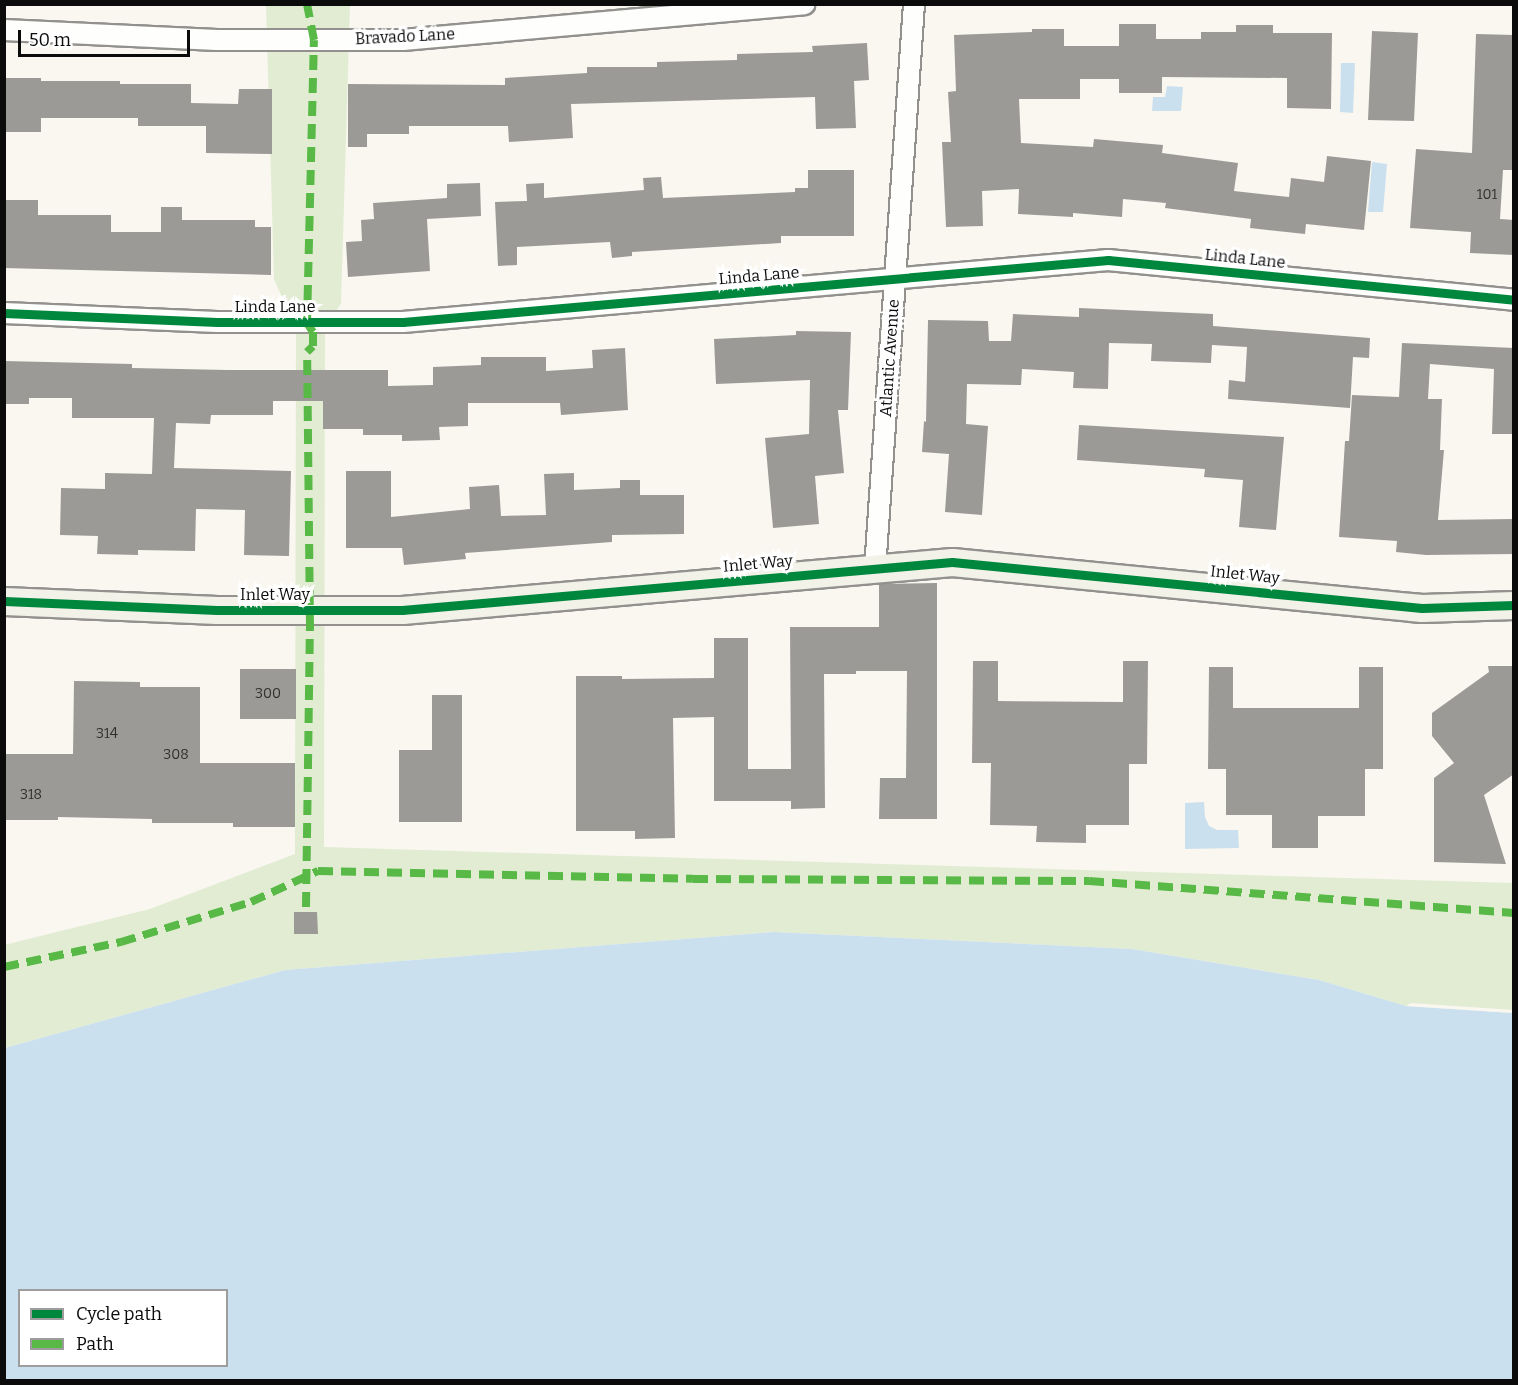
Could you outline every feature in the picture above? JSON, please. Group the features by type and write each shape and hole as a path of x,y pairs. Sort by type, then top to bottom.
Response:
{"street":[{"name":"Bravado Lane","path":"4,30 217,40 403,40 804,4"},
{"name":"Atlantic Avenue","path":"875,569 914,4"},
{"name":"Linda Lane","path":"4,313 217,322 403,322 1108,260 1514,300"},
{"name":"Inlet Way","path":"4,601 217,610 402,610 952,562 1422,608 1514,605"}],"green space":[{"path":"350,4 341,303 325,331 324,847 1513,883 1514,1013 1406,1006 1319,980 1132,949 774,932 285,970 5,1048 4,945 150,909 295,854 296,329 274,279 266,5"}],"water":[{"path":"1341,63 1355,63 1353,113 1340,112"},
{"path":"1167,86 1183,87 1181,111 1152,111 1153,97 1165,97"},
{"path":"1372,162 1387,164 1383,212 1368,212"},
{"path":"1204,802 1205,817 1209,826 1217,830 1238,830 1239,848 1185,849 1185,803"},
{"path":"774,932 1132,949 1319,980 1406,1006 1513,1013 1513,1380 5,1380 5,1048 285,970"}],"pier":[{"path":"1411,1003 1514,1010 1513,1013 1406,1006"}],"building":[{"path":"1119,24 1156,24 1156,39 1201,39 1201,32 1236,32 1236,25 1273,25 1273,33 1332,33 1331,109 1287,108 1287,78 1162,77 1162,93 1119,93 1119,79 1080,79 1080,99 1019,99 1021,143 1093,147 1094,139 1163,145 1162,153 1238,163 1234,191 1289,197 1291,178 1324,182 1327,156 1371,161 1364,230 1306,224 1305,234 1250,228 1251,219 1165,208 1166,203 1123,199 1122,217 1073,213 1073,217 1018,214 1019,189 982,191 983,226 946,227 942,142 951,142 948,92 956,91 954,35 1064,29 1064,46 1119,46"},
{"path":"1372,31 1418,33 1414,121 1368,120"},
{"path":"1476,34 1514,35 1514,170 1503,170 1500,219 1514,220 1514,255 1470,253 1471,232 1410,228 1416,149 1472,153"},
{"path":"867,43 869,80 854,81 856,128 816,129 815,97 571,104 573,138 509,142 508,126 409,126 409,134 367,134 367,147 348,147 348,84 505,85 505,78 587,73 587,67 657,67 657,62 737,60 737,54 813,52 812,46"},
{"path":"6,78 41,78 41,81 120,81 120,84 191,84 191,103 238,104 239,89 272,89 272,154 206,153 206,126 138,126 138,118 41,118 41,132 4,132"},
{"path":"808,170 854,170 854,236 781,236 781,243 632,252 632,256 612,258 610,242 517,247 517,265 498,266 495,202 527,201 526,184 544,183 544,198 644,190 643,178 661,177 663,198 795,192 795,188 808,188"},
{"path":"480,183 481,216 427,219 430,271 348,277 346,242 362,241 361,220 374,219 373,203 447,198 447,184"},
{"path":"4,200 38,200 38,215 111,215 111,232 161,232 161,207 182,207 182,220 255,220 255,227 271,227 271,275 4,268"},
{"path":"1079,308 1213,314 1213,326 1370,338 1369,358 1353,357 1350,408 1228,399 1229,380 1245,382 1247,347 1212,345 1211,363 1151,361 1152,344 1109,343 1108,389 1073,388 1074,372 1022,369 1021,385 967,384 966,424 988,426 982,515 945,512 949,454 922,452 924,421 926,422 928,320 988,321 989,341 1011,341 1013,314 1079,317"},
{"path":"796,331 851,332 848,410 838,410 844,473 815,476 819,524 773,528 765,438 809,434 810,380 716,384 714,339 796,335"},
{"path":"1402,343 1514,348 1514,434 1492,434 1494,369 1430,364 1428,399 1442,399 1440,450 1444,450 1438,520 1514,519 1514,554 1426,555 1396,552 1397,541 1339,537 1345,441 1349,441 1352,395 1399,397"},
{"path":"625,348 628,410 561,415 560,403 468,403 468,426 439,427 440,440 402,441 402,435 363,435 363,429 323,429 323,401 273,401 273,415 211,415 210,424 176,423 174,468 291,471 289,556 244,555 245,510 196,509 195,551 138,550 138,555 97,554 98,536 60,535 61,488 105,489 105,473 152,474 154,418 72,418 72,398 29,398 29,404 4,404 4,361 132,364 132,368 388,370 388,386 433,385 433,367 481,365 481,357 546,357 546,371 593,368 592,350"},
{"path":"1079,425 1284,437 1276,530 1239,527 1243,480 1204,477 1205,469 1077,460"},
{"path":"346,471 391,471 391,517 470,509 469,487 499,485 501,516 546,515 544,474 574,473 574,490 620,488 620,480 640,480 640,495 684,495 684,534 612,535 612,542 465,553 466,559 404,565 402,548 346,548"},
{"path":"937,583 937,819 879,819 880,778 906,778 907,671 856,671 856,674 824,674 825,808 791,809 791,801 714,801 714,717 673,718 675,838 635,839 635,831 576,831 576,676 622,676 622,679 714,678 714,638 748,638 748,769 791,769 790,627 879,627 879,584"},
{"path":"973,661 998,661 998,701 1123,702 1123,661 1148,661 1147,764 1129,764 1129,825 1086,825 1086,843 1036,842 1037,826 990,825 991,763 972,763"},
{"path":"1488,666 1514,666 1514,774 1484,795 1506,864 1434,862 1434,778 1454,763 1432,736 1432,713 1489,672"},
{"path":"1209,667 1233,667 1233,708 1359,708 1359,667 1383,667 1383,769 1365,769 1365,816 1318,816 1318,848 1272,848 1272,815 1226,815 1226,769 1208,769"},
{"path":"240,669 296,669 296,719 240,719"},
{"path":"74,681 140,682 140,687 200,687 200,763 295,763 295,827 233,827 233,823 152,823 152,819 58,817 58,820 4,820 4,754 73,754"},
{"path":"432,695 462,695 462,822 399,822 399,750 432,750"},
{"path":"294,912 317,912 318,934 294,934"}],"marked path":[{"path":"306,907 310,628 307,352 313,346 313,332 307,323 314,40 307,4"},
{"path":"4,967 121,942 251,902 318,871 693,879 1089,881 1514,913"}],"cycle path":[{"path":"4,313 217,322 403,322 1108,260 1514,300"},
{"path":"4,601 217,610 402,610 952,562 1422,608 1514,605"}]}
